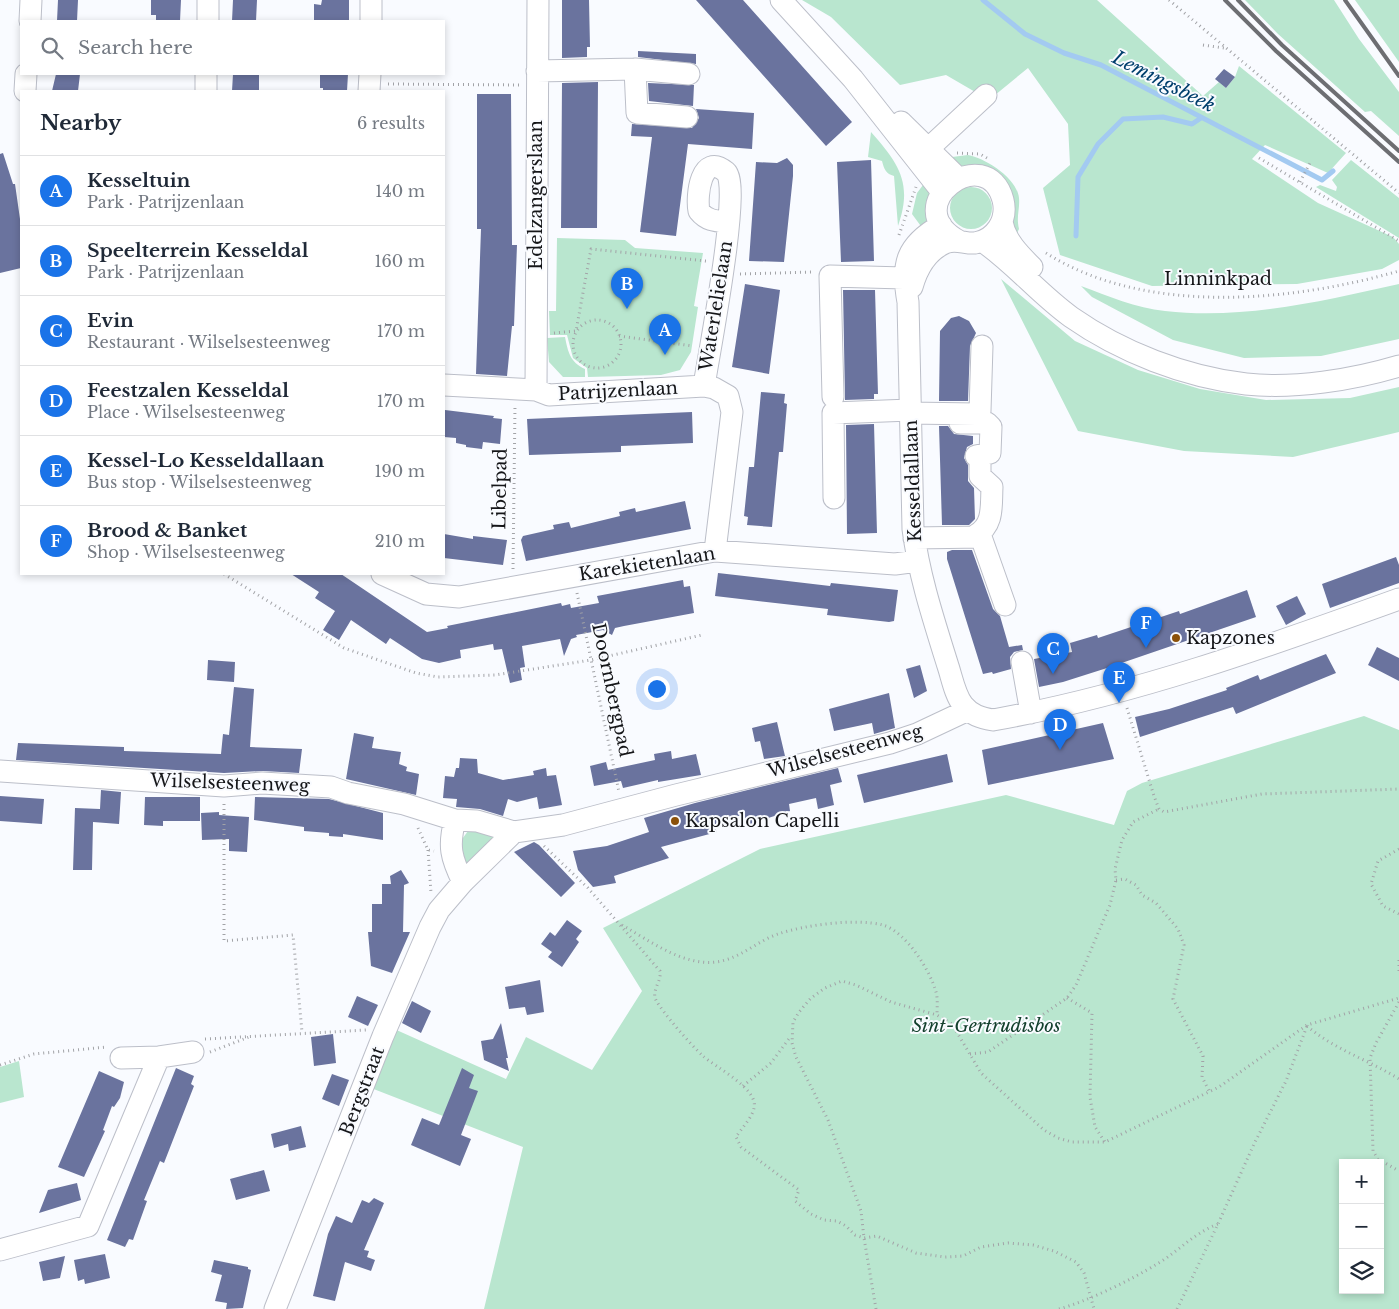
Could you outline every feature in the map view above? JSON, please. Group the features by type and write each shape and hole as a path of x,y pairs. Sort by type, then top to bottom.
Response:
{"street":[{"path":"30,20 32,0"},
{"path":"208,0 208,20"},
{"path":"370,20 371,0"},
{"name":"Edelzangerslaan","path":"525,390 537,78 538,0"},
{"path":"781,0 853,79 942,192"},
{"path":"635,69 637,113 687,117"},
{"path":"537,78 635,69 689,74"},
{"path":"25,90 26,75"},
{"path":"206,75 206,90"},
{"path":"853,79 929,148 958,178"},
{"path":"929,148 986,95"},
{"path":"959,241 950,236 941,225 937,206 942,192 958,178 968,176 980,177 994,184 1003,200 1004,210 1002,222 997,231 982,241 999,253 1047,298 1096,333 1146,358 1195,374 1246,384 1313,384 1375,373 1399,366"},
{"name":"Waterlelielaan","path":"715,551 732,412 728,396 714,388 704,386 724,262 728,222"},
{"path":"1002,222 1004,232 1018,253 1055,290 1085,313 1119,333 1192,362 1241,372 1290,374 1372,363 1399,355"},
{"name":"Kesseldallaan","path":"941,225 923,235 904,268 908,302 914,538 918,561 956,689 962,704 968,710"},
{"name":"Kesseldallaan","path":"908,302 916,274 922,262 947,242 959,241 970,243 982,241"},
{"path":"904,278 830,276 839,400 981,423 981,443 977,455 980,476 992,487 990,519 982,531 976,535"},
{"path":"834,498 833,413 910,411 976,414 980,411 982,346"},
{"name":"Patrijzenlaan","path":"445,386 525,390 548,395 704,386"},
{"path":"975,492 980,495 981,499 976,535"},
{"path":"914,538 976,535 981,537 984,541 1004,605"},
{"name":"Karekietenlaan","path":"384,575 426,594 446,597 473,596 573,575 715,551 895,564 918,561"},
{"path":"968,710 979,717 993,720 1122,692 1398,601"},
{"path":"1022,662 1031,713"},
{"name":"Wilselsesteenweg","path":"0,771 224,786 262,783 331,787 417,808 455,820 477,821 514,832 563,826 676,795 890,743 917,734 968,710"},
{"path":"455,820 450,840 455,867 463,882 514,832"},
{"name":"Bergstraat","path":"275,1309 421,944 439,910 463,882"},
{"path":"120,1058 197,1054"},
{"path":"0,1250 88,1226 159,1057"}],"path":[{"path":"1168,0 1399,193"},
{"path":"1203,46 1225,48"},
{"path":"369,83 537,78"},
{"path":"1259,158 1399,241"},
{"path":"1300,182 1310,163"},
{"path":"897,240 907,217 915,188"},
{"name":"Linninkpad","path":"1040,248 1057,260 1086,275 1114,284 1162,294 1210,297 1264,294 1364,281 1399,271"},
{"path":"576,331 588,322 603,320 616,329 619,336 620,350 612,362 606,366 591,367 584,364 575,353 573,346 591,249 724,262"},
{"path":"619,336 710,348"},
{"name":"Libelpad","path":"512,589 525,390"},
{"path":"226,575 344,648 416,673 438,677 495,675 591,660 702,635"},
{"name":"Doornbergpad","path":"573,575 623,811"},
{"path":"1122,692 1159,809 1168,813 1262,794 1399,789"},
{"path":"224,786 224,940 294,935 302,1032"},
{"path":"417,808 415,822 428,850 430,879"},
{"path":"970,1054 988,1052 1067,998 1076,985 1110,905 1122,840 1133,822 1159,809"},
{"path":"1399,849 1378,861 1371,884 1383,906 1399,914"},
{"path":"428,850 452,855"},
{"path":"558,861 588,888 660,971 661,977 655,994 656,1000 701,1054 719,1069 730,1074 743,1086 754,1102 754,1109 736,1137 741,1147 799,1190 795,1201 811,1214 824,1220 837,1221 846,1226 855,1235 864,1238 877,1236 916,1253 944,1258 962,1256 981,1247 1008,1243 1040,1247 1054,1251 1076,1262 1084,1273 1094,1309"},
{"path":"1116,880 1125,879 1136,885 1142,896 1156,902 1178,929 1184,945 1173,999 1203,1056 1202,1077 1209,1091"},
{"path":"620,924 672,953 696,961 717,962 738,955 778,934 845,922 884,926 903,938 917,953 936,992 937,1015"},
{"path":"1399,960 1399,973"},
{"path":"876,1309 864,1238 862,1211 828,1120 796,1057 791,1036 793,1022 811,998 825,988 842,981 856,985 891,1002 937,1015 952,1024 982,1073 1044,1130 1058,1138 1072,1142 1105,1142 1209,1091 1307,1025 1399,998"},
{"path":"1067,998 1084,1006 1092,1013 1090,1097 1095,1127 1105,1142"},
{"path":"1399,1002 1376,1043 1370,1062 1373,1151 1378,1159 1399,1171"},
{"path":"1307,1025 1323,1040 1370,1062 1399,1079"},
{"path":"1177,1308 1254,1144 1286,1081 1307,1025"},
{"path":"197,1054 252,1036"},
{"path":"743,1086 771,1063 791,1036"},
{"path":"1059,1309 1092,1297 1158,1264 1202,1230 1218,1224"}],"green space":[{"path":"802,0 1097,0 1203,96 1219,82 1226,88 1235,77 1239,66 1346,153 1328,173 1265,145 1252,159 1318,203 1393,237 1399,244 1399,260 1382,269 1297,284 1152,286 1060,255 1043,188 1070,165 1068,124 1028,68 989,100 946,75 900,85 831,17"},
{"path":"1245,0 1334,0 1359,39 1399,92 1399,136 1371,111 1365,112 1278,34"},
{"path":"1355,0 1399,0 1399,62"},
{"path":"871,132 896,164 901,175 904,198 898,226 894,176 886,171 882,161 868,157"},
{"path":"968,155 983,160 999,170 1013,183 1019,198 1019,229 1016,235 1011,211 950,159 952,157"},
{"path":"1351,160 1399,198 1399,238 1316,187 1320,185 1336,191 1337,187 1332,180"},
{"path":"926,181 930,194 930,205 923,229 912,214 917,193"},
{"path":"975,187 983,190 989,196 992,208 989,220 983,226 967,229 959,226 953,220 950,204 953,196 959,190"},
{"path":"557,238 625,240 635,248 703,253 694,306 698,307 691,352 680,370 661,375 588,377 587,368 573,358 567,335 550,335 549,311 556,311"},
{"path":"1001,279 1075,341 1138,370 1200,389 1266,400 1350,398 1399,387 1399,432 1293,457 1184,451 1078,431"},
{"path":"1399,284 1399,339 1321,356 1244,358 1173,340 1092,297 1081,286 1143,307 1165,311 1224,313 1283,307"},
{"path":"565,337 570,356 585,369 585,377 563,377 549,362 547,338"},
{"name":"Sint-Gertrudisbos","path":"1364,716 1399,730 1399,1309 484,1309 523,1147 371,1088 392,1028 506,1079 526,1037 592,1070 642,991 603,928 760,849 1006,795 1114,825 1127,791 1142,783"},
{"path":"468,831 501,832 461,869 460,842"},
{"path":"19,1061 24,1097 0,1103 0,1067"}],"building":[{"path":"58,0 78,0 77,20 57,20"},
{"path":"151,0 181,0 180,20 156,20 156,15 151,15"},
{"path":"233,0 257,0 256,20 232,20"},
{"path":"322,0 349,0 349,20 314,20 314,4 321,5"},
{"path":"562,0 589,0 590,47 587,47 587,57 562,58"},
{"path":"696,0 743,0 852,122 826,146"},
{"path":"638,51 696,54 696,64 638,57"},
{"path":"1224,69 1235,77 1226,88 1215,79"},
{"path":"56,75 80,75 78,90 52,90"},
{"path":"233,75 259,75 259,90 232,90"},
{"path":"320,75 348,75 347,90 323,90 323,88 320,88"},
{"path":"598,82 597,228 561,228 562,83"},
{"path":"648,83 694,85 693,106 649,101"},
{"path":"477,94 511,94 512,245 517,245 514,326 512,326 507,376 476,374 481,229 477,229"},
{"path":"696,109 754,113 752,149 688,144 676,236 640,232 652,137 631,136 632,124 692,128 699,118"},
{"path":"3,153 13,184 15,184 20,219 20,268 0,273 0,154"},
{"path":"787,158 793,165 793,176 784,262 749,261 756,162 777,163"},
{"path":"871,160 874,261 841,262 837,162"},
{"path":"745,284 780,290 769,374 732,367"},
{"path":"843,290 875,290 878,394 874,394 874,399 845,400"},
{"path":"959,316 969,321 976,333 970,346 968,401 939,401 940,331 951,318"},
{"path":"761,392 785,394 784,403 787,404 783,452 779,452 772,527 747,525 748,517 744,516 749,467 754,467"},
{"path":"445,410 494,416 493,418 502,419 500,444 483,442 482,449 466,447 466,445 456,443 456,438 445,437"},
{"path":"692,412 693,443 621,446 621,452 529,455 527,419"},
{"path":"874,424 877,533 847,534 846,425"},
{"path":"939,426 948,426 954,434 973,436 973,444 967,447 964,458 968,465 968,481 974,488 975,519 969,525 942,525"},
{"path":"685,501 691,529 526,561 521,540 523,536 554,529 553,525 569,522 571,528 620,516 619,512 635,508 636,512"},
{"path":"445,534 473,539 473,536 507,540 503,565 445,558"},
{"path":"952,550 972,550 993,609 1000,616 1009,647 1022,645 1023,650 1014,652 1010,657 1011,669 993,674 992,672 983,674 947,559 947,552"},
{"path":"1396,557 1399,565 1399,583 1330,608 1322,584"},
{"path":"718,573 830,586 831,583 898,590 894,621 827,615 828,609 715,596"},
{"path":"293,575 342,575 427,632 448,628 447,626 561,603 562,606 570,604 571,608 599,603 597,596 683,580 684,587 690,586 694,613 615,628 612,635 603,630 576,635 577,637 571,639 564,656 560,639 522,646 525,667 520,668 522,680 510,683 502,649 494,650 493,644 460,650 461,658 439,663 422,659 390,638 386,644 351,620 339,640 323,630 335,611 315,598 319,592"},
{"path":"1247,590 1256,617 1107,668 1063,682 1039,687 1034,659 1072,652 1070,643 1097,635 1098,638 1179,611 1180,614"},
{"path":"1297,596 1306,614 1286,625 1276,606"},
{"path":"1377,647 1399,658 1399,681 1368,665"},
{"path":"1326,654 1336,673 1236,714 1233,707 1140,737 1135,717 1169,709 1227,690 1226,688 1258,675 1260,680"},
{"path":"208,660 235,662 234,682 207,680"},
{"path":"920,665 927,691 914,698 906,669"},
{"path":"234,687 254,689 250,747 302,749 299,773 263,771 224,773 16,760 18,743 124,747 124,751 221,754 223,734 229,735"},
{"path":"889,693 895,728 874,734 872,723 834,731 829,709"},
{"path":"777,722 785,756 764,759 760,741 755,742 752,728"},
{"path":"1103,723 1114,759 988,785 982,750"},
{"path":"354,733 374,737 372,748 401,752 399,764 407,767 406,771 419,774 416,795 346,779"},
{"path":"671,751 672,759 696,754 701,775 658,782 658,780 623,788 621,781 594,786 590,766 606,762 608,770 655,760 654,754"},
{"path":"947,754 953,782 864,803 857,775"},
{"path":"460,758 477,759 478,773 503,780 534,775 533,771 546,768 547,776 556,775 562,805 539,809 537,797 517,802 508,799 503,816 480,809 456,807 457,799 443,798 445,776 454,777 456,768 459,768"},
{"path":"838,768 842,782 830,785 834,805 818,809 816,798 789,804 790,811 747,825 744,814 713,825 717,832 661,847 669,858 614,876 616,883 593,887 578,870 573,851 607,846 649,832 644,818 695,803"},
{"path":"101,790 121,792 119,824 93,822 92,870 73,870 75,808 100,809"},
{"path":"0,796 44,799 42,824 0,821"},
{"path":"145,797 200,797 200,821 163,821 163,826 144,825"},
{"path":"255,797 329,799 383,813 383,840 343,834 343,837 329,836 329,833 304,831 304,827 254,820"},
{"path":"219,812 219,815 249,817 247,852 229,851 229,839 202,840 201,813"},
{"path":"534,842 575,883 561,897 514,852"},
{"path":"401,870 409,883 404,885 403,932 410,932 392,973 371,966 368,932 372,932 372,904 382,904 382,884 391,884 390,876"},
{"path":"567,920 582,931 576,939 579,942 562,967 548,957 552,952 541,944 550,932 555,936"},
{"path":"540,980 544,1012 527,1015 525,1007 509,1009 505,987"},
{"path":"357,996 378,1005 368,1026 348,1017"},
{"path":"412,1001 431,1011 421,1033 402,1023"},
{"path":"501,1023 509,1071 484,1060 481,1041 493,1039"},
{"path":"333,1034 336,1063 314,1066 311,1037"},
{"path":"176,1068 194,1076 191,1084 194,1086 164,1163 160,1161 144,1200 147,1201 133,1240 129,1239 125,1247 107,1240"},
{"path":"462,1068 474,1075 469,1088 478,1091 461,1135 471,1139 460,1166 411,1145 422,1118 439,1125"},
{"path":"99,1071 124,1082 120,1098 114,1107 112,1106 103,1130 105,1131 84,1177 58,1167"},
{"path":"332,1074 349,1080 339,1106 322,1099"},
{"path":"301,1126 306,1147 289,1151 288,1144 274,1148 271,1134"},
{"path":"264,1170 270,1191 236,1200 230,1179"},
{"path":"77,1183 81,1200 39,1213 48,1190"},
{"path":"374,1198 384,1203 364,1250 369,1251 367,1257 375,1260 371,1271 345,1262 335,1301 313,1296 328,1234 336,1216 352,1223 362,1200 369,1203"},
{"path":"105,1254 110,1278 85,1284 84,1279 78,1281 74,1260"},
{"path":"65,1256 60,1278 43,1281 39,1262"},
{"path":"214,1260 248,1267 251,1270 243,1308 226,1309 227,1303 215,1301 222,1275 211,1272"}],"waterway":[{"name":"Lemingsbeek","path":"983,0 1025,34 1064,53 1101,65 1322,180 1333,171"},
{"path":"1076,236 1078,177 1098,144 1123,119 1163,117 1192,124 1201,118"}],"railway":[{"path":"1225,0 1276,51 1399,162"},
{"path":"1238,0 1282,45 1399,151"},
{"path":"1345,0 1399,76"}],"place":[{"name":"Speelterrein Kesseldal","path":"627,309"},
{"name":"Kesseltuin","path":"665,355"},
{"name":"Kapzones","path":"1176,638"},
{"name":"Brood & Banket","path":"1146,648"},
{"name":"Evin","path":"1053,674"},
{"name":"Kessel-Lo Kesseldallaan","path":"1119,703"},
{"name":"Feestzalen Kesseldal","path":"1060,750"},
{"name":"Kapsalon Capelli","path":"675,821"}]}
